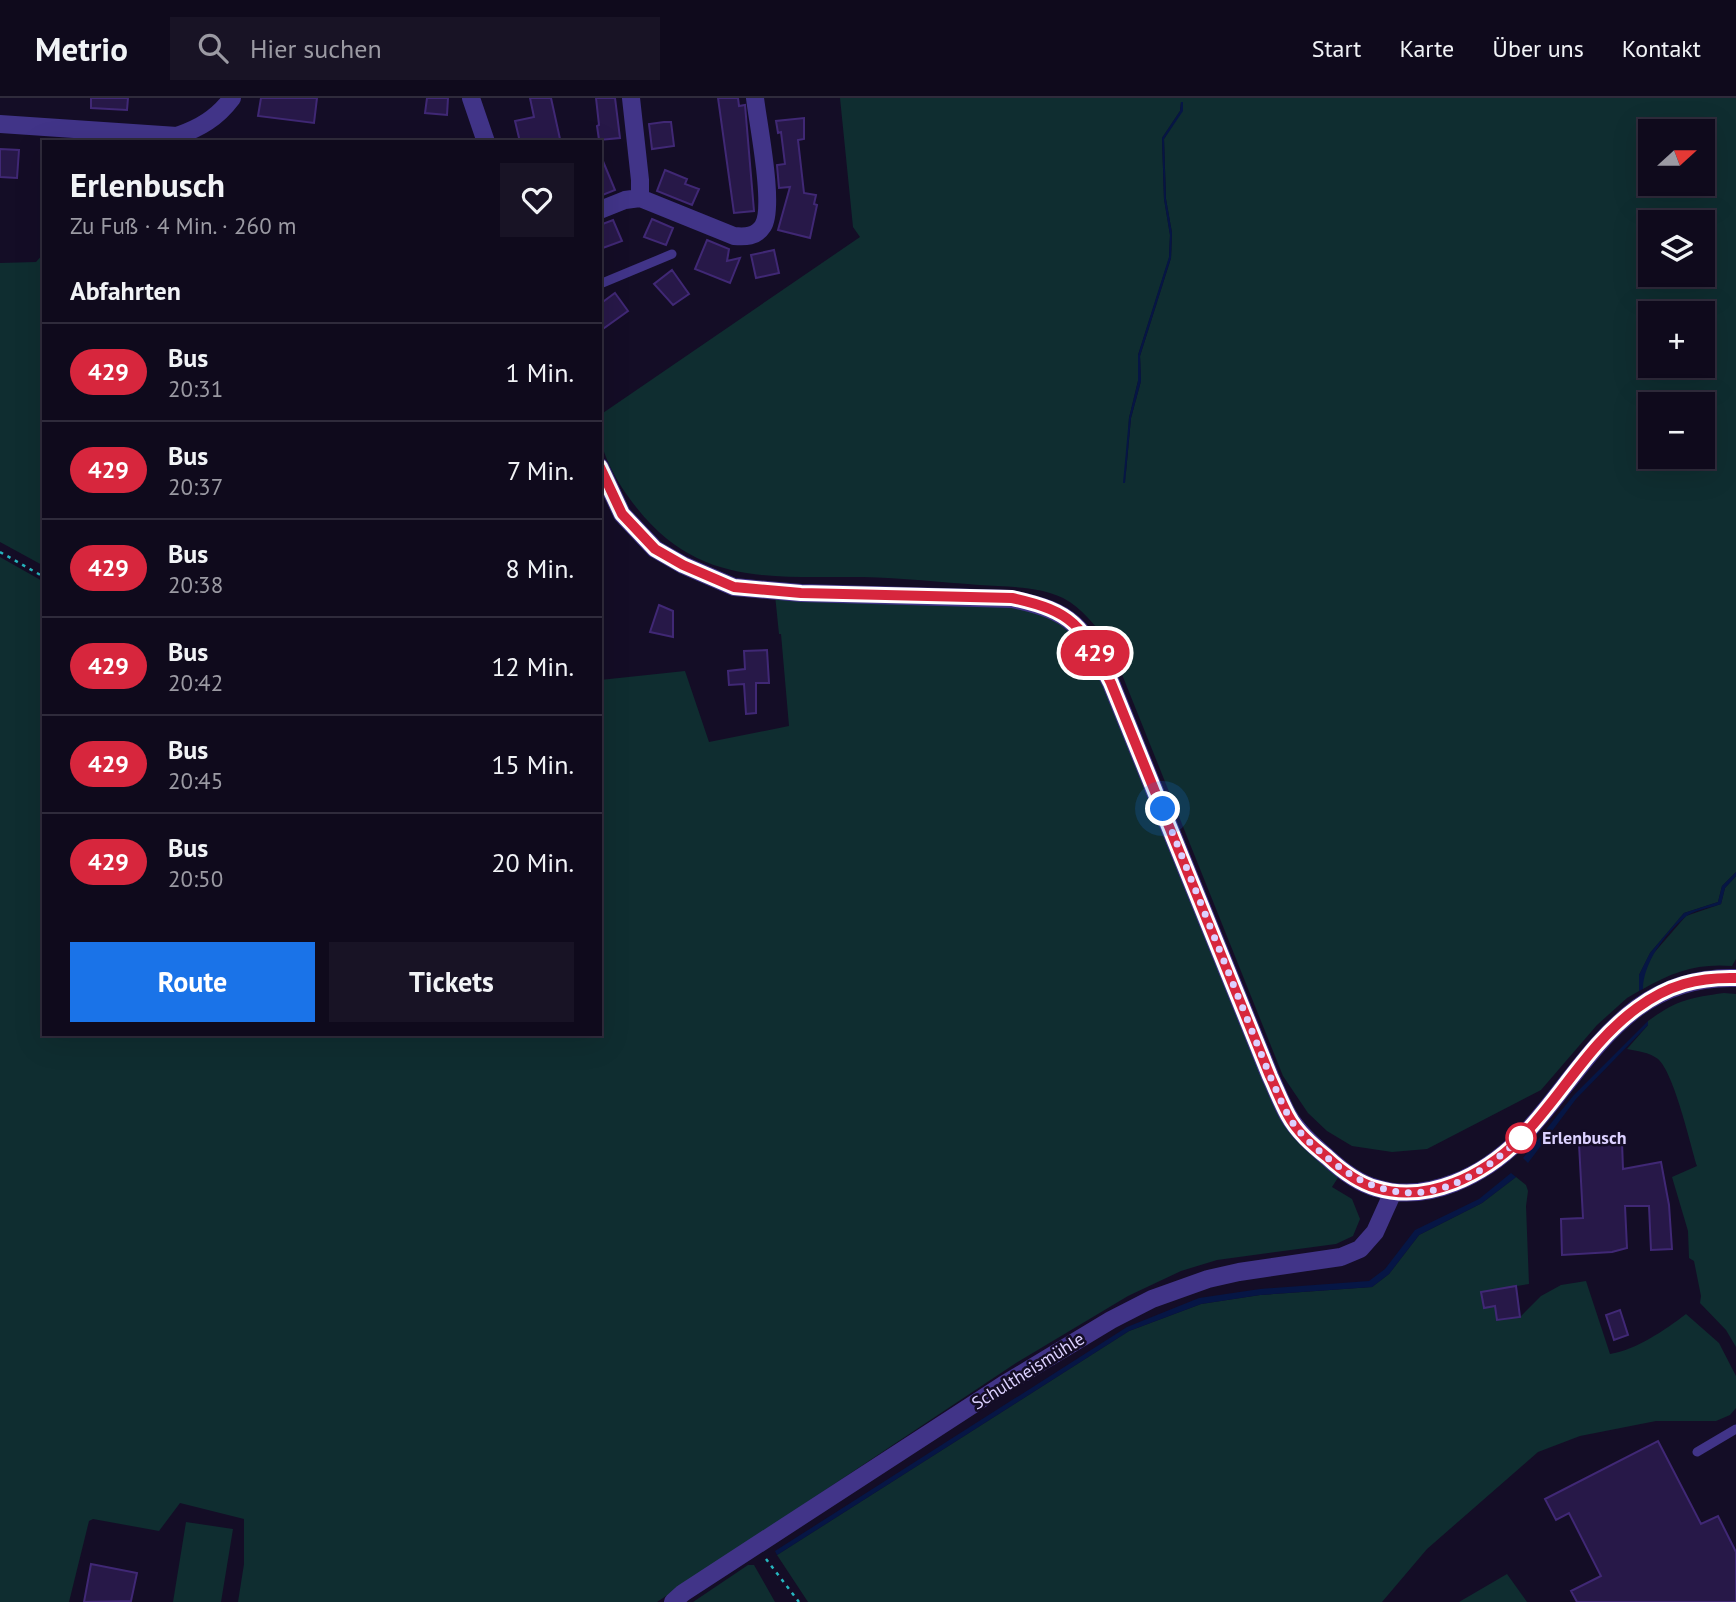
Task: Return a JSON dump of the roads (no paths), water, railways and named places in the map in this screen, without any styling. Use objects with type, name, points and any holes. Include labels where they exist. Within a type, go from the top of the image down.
[{"type":"street","points":[[0,124],[177,139],[215,118],[232,98]]},
{"type":"street","points":[[471,98],[485,140]]},
{"type":"street","points":[[631,98],[640,180],[639,198]]},
{"type":"street","points":[[602,209],[625,200],[639,198],[734,236],[750,237],[762,227],[769,208],[754,98]]},
{"type":"street","points":[[602,471],[622,514],[655,549],[683,565],[734,587],[801,593],[1012,598],[1043,605],[1068,618],[1088,639],[1111,683],[1288,1116],[1308,1141],[1342,1171],[1374,1188],[1393,1192],[1441,1188],[1478,1172],[1521,1138],[1608,1032],[1638,1007],[1669,988],[1707,977],[1736,978]]},
{"type":"street","name":"Schultheismühle","points":[[673,1602],[1003,1385],[1111,1320],[1152,1299],[1208,1279],[1342,1257],[1360,1249],[1375,1231],[1393,1192]]},
{"type":"lane","points":[[602,283],[672,254]]},
{"type":"lane","points":[[1697,1452],[1736,1429]]},
{"type":"water","points":[[1181,102],[1183,111],[1164,139],[1166,199],[1172,233],[1171,258],[1140,356],[1141,381],[1131,418],[1123,483],[1129,418],[1138,381],[1138,355],[1169,257],[1170,235],[1164,199],[1162,138],[1180,111]]},
{"type":"water","points":[[1736,872],[1736,876],[1725,888],[1721,904],[1688,915],[1663,941],[1651,959],[1643,989],[1639,991],[1639,975],[1650,953],[1684,913],[1718,902],[1722,886]]},
{"type":"water","points":[[1648,1021],[1648,1025],[1576,1099],[1528,1163],[1523,1158],[1573,1096]]},
{"type":"water","points":[[1511,1173],[1516,1177],[1482,1203],[1419,1235],[1389,1274],[1372,1287],[1260,1295],[1201,1304],[1129,1331],[777,1555],[775,1551],[1127,1327],[1199,1298],[1260,1289],[1369,1281],[1385,1269],[1415,1230],[1479,1199]]},
{"type":"place","name":"Erlenbusch","points":[[1521,1138]]}]
